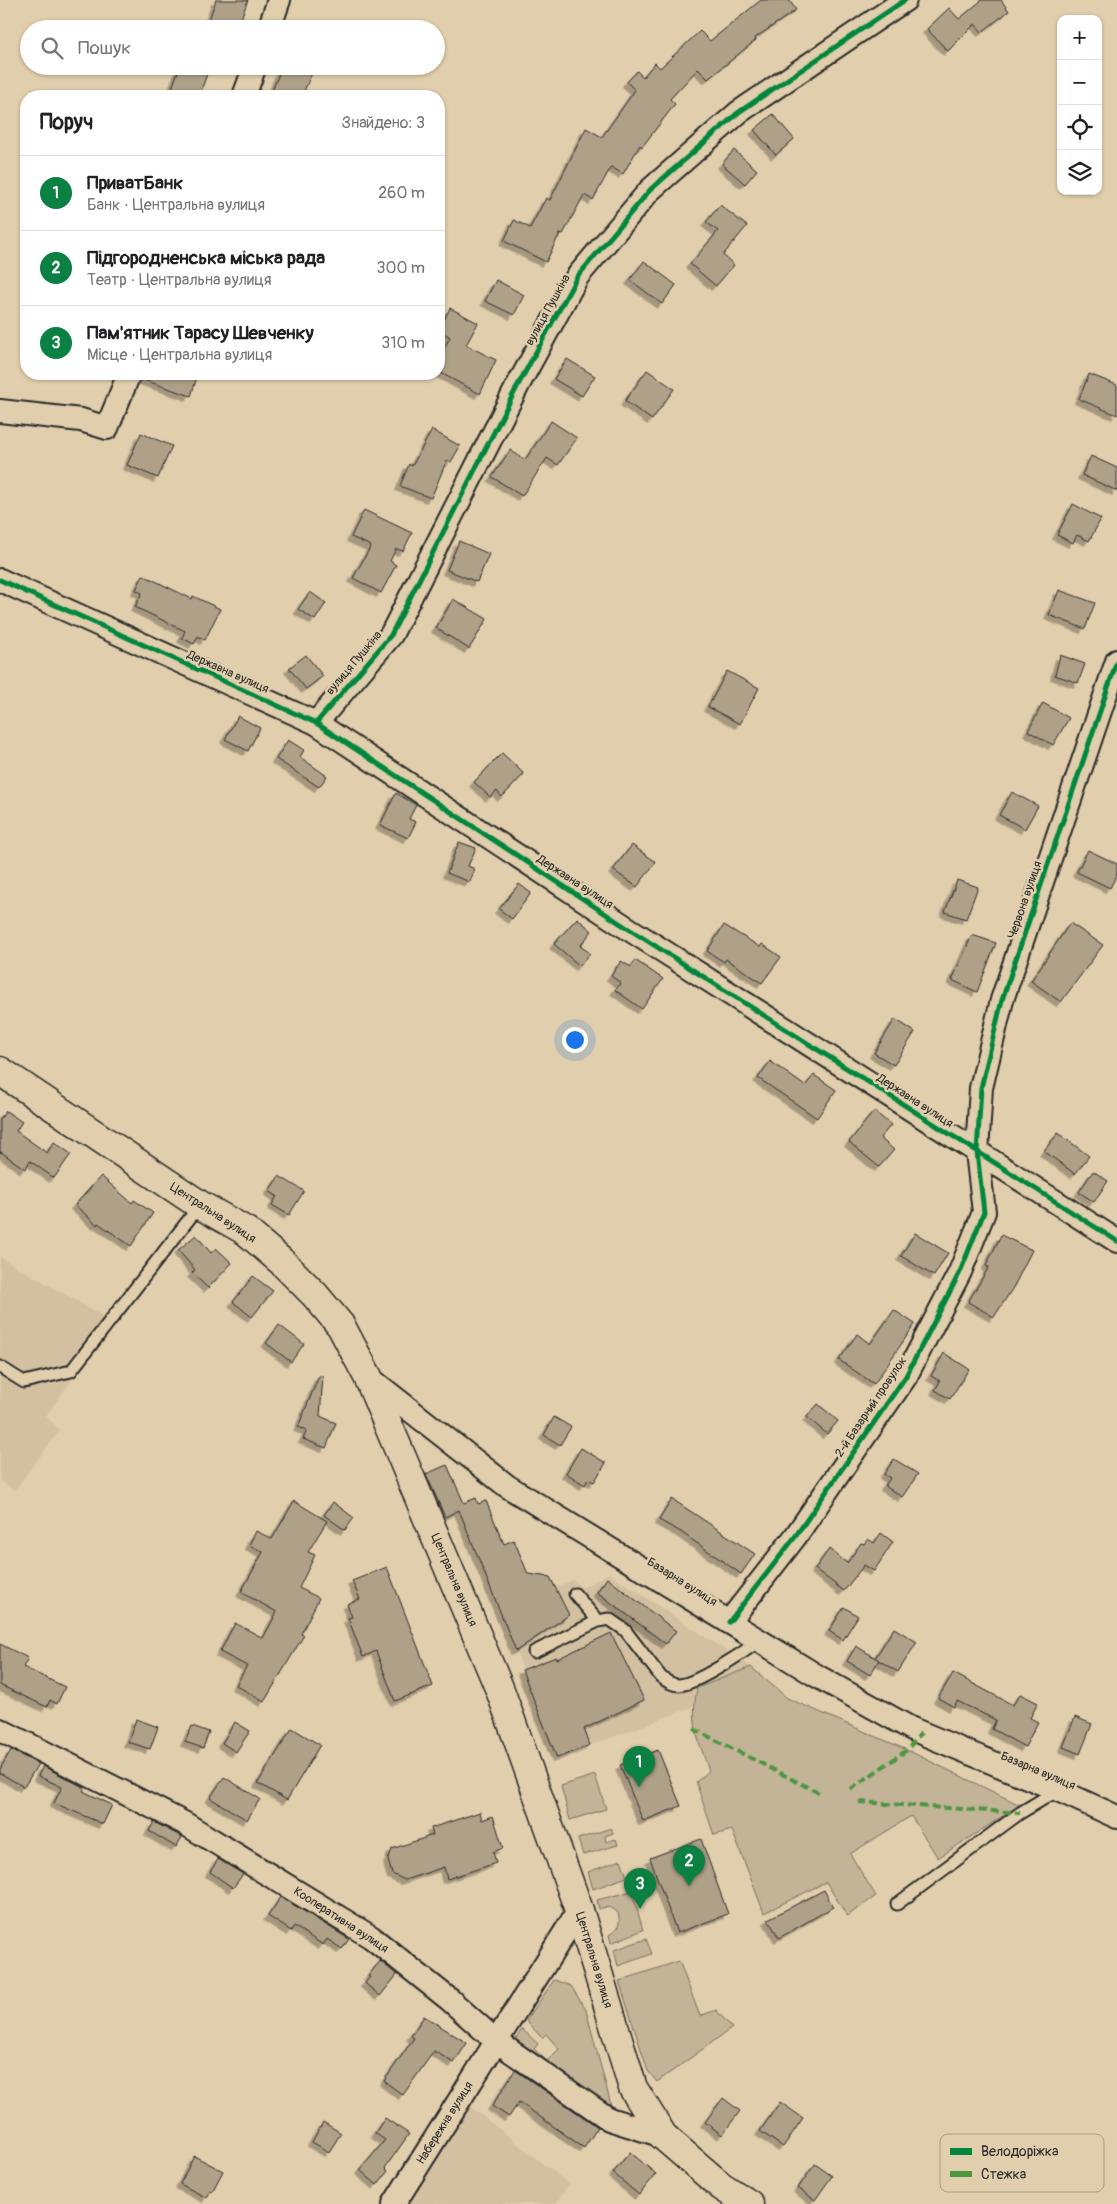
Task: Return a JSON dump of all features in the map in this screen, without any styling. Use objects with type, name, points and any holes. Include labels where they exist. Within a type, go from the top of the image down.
[{"type":"main road","name":"Центральна вулиця","points":[[0,1072],[200,1205],[246,1231],[282,1262],[315,1295],[341,1326],[368,1378],[500,1690],[579,1910],[633,2088],[663,2136],[721,2186],[749,2204]]},
{"type":"street","points":[[272,20],[279,0]]},
{"type":"street","name":"вулиця Пушкіна","points":[[316,723],[391,635],[518,385],[577,277],[650,190],[739,112],[905,0]]},
{"type":"street","points":[[246,90],[252,75]]},
{"type":"street","points":[[0,410],[80,420],[107,428],[127,380]]},
{"type":"street","name":"Державна вулиця","points":[[0,580],[316,723],[621,924],[1117,1241]]},
{"type":"street","name":"Червона вулиця","points":[[976,1152],[981,1088],[1002,1000],[1117,661]]},
{"type":"street","name":"2-й Базарний провулок","points":[[729,1622],[795,1537],[906,1376],[960,1272],[984,1212],[976,1152]]},
{"type":"street","name":"Базарна вулиця","points":[[368,1378],[507,1486],[817,1676],[912,1729],[1058,1790],[1117,1817]]},
{"type":"street","name":"Кооперативна вулиця","points":[[0,1730],[184,1822],[371,1937],[450,2000],[496,2041],[609,2119],[663,2136]]},
{"type":"street","name":"Набережна вулиця","points":[[394,2204],[579,1910]]},
{"type":"lane","points":[[0,1367],[24,1382],[71,1371],[200,1205]]},
{"type":"lane","points":[[575,1594],[598,1621]]},
{"type":"lane","points":[[534,1652],[598,1621],[609,1619],[618,1624],[661,1677],[668,1682],[680,1685],[730,1662],[759,1641]]},
{"type":"lane","points":[[897,1904],[1020,1813],[1058,1790]]},
{"type":"shaded area","points":[[0,1257],[113,1322],[46,1416],[60,1430],[14,1491],[0,1480]]},
{"type":"shaded area","points":[[609,1573],[751,1667],[697,1688],[693,1707],[557,1758],[516,1651],[569,1615],[555,1588],[573,1580],[582,1588]]},
{"type":"shaded area","points":[[751,1667],[787,1698],[907,1750],[1020,1805],[938,1858],[911,1816],[850,1854],[876,1896],[847,1916],[826,1882],[764,1913],[732,1830],[714,1835],[696,1782],[709,1771],[696,1731],[694,1712],[697,1688]]},
{"type":"shaded area","points":[[595,1775],[606,1809],[570,1820],[561,1786]]},
{"type":"shaded area","points":[[611,1828],[613,1833],[605,1836],[606,1842],[616,1839],[618,1845],[583,1855],[578,1839]]},
{"type":"shaded area","points":[[621,1860],[627,1877],[593,1889],[588,1872]]},
{"type":"shaded area","points":[[632,1891],[643,1930],[611,1943],[609,1935],[618,1926],[618,1913],[614,1909],[599,1909],[597,1900]]},
{"type":"shaded area","points":[[646,1939],[652,1954],[618,1966],[614,1950]]},
{"type":"shaded area","points":[[679,1961],[700,2016],[716,2010],[732,2028],[657,2082],[648,2071],[619,1981]]},
{"type":"shaded area","points":[[554,1980],[571,1986],[586,2010],[611,2105],[608,2115],[512,2046],[522,2029],[538,2044],[534,2049],[547,2061],[559,2049],[546,2034],[542,2038],[526,2021]]},
{"type":"shaded area","points":[[467,2104],[569,2184],[556,2204],[410,2204]]},
{"type":"building","points":[[216,0],[248,0],[240,20],[209,20]]},
{"type":"building","points":[[761,0],[789,0],[796,10],[755,38],[756,40],[708,79],[698,69],[670,99],[675,104],[642,147],[640,145],[623,174],[611,167],[593,200],[584,195],[563,234],[560,233],[546,262],[504,241],[514,220],[530,228],[546,198],[550,200],[586,128],[602,137],[635,90],[627,82],[637,71],[643,77],[655,63],[660,68],[700,31],[710,41]]},
{"type":"building","points":[[982,0],[1001,0],[1009,11],[982,32],[975,24],[948,51],[927,29],[949,8],[959,19]]},
{"type":"building","points":[[177,75],[207,75],[201,90],[171,90]]},
{"type":"building","points":[[278,75],[311,75],[305,90],[272,90]]},
{"type":"building","points":[[773,114],[794,139],[776,155],[754,130]]},
{"type":"building","points":[[734,150],[757,170],[745,184],[722,164]]},
{"type":"building","points":[[720,205],[747,226],[723,255],[734,265],[716,286],[690,264],[718,231],[706,222]]},
{"type":"building","points":[[644,261],[676,285],[662,304],[630,280]]},
{"type":"building","points":[[496,280],[524,295],[514,315],[485,301]]},
{"type":"building","points":[[450,308],[478,323],[466,345],[496,360],[480,394],[445,375],[445,347],[450,337],[445,334],[445,318]]},
{"type":"building","points":[[567,359],[595,376],[582,396],[554,379]]},
{"type":"building","points":[[647,370],[674,389],[652,420],[625,401]]},
{"type":"building","points":[[1089,374],[1117,385],[1117,415],[1079,399]]},
{"type":"building","points":[[144,380],[196,380],[191,396]]},
{"type":"building","points":[[551,421],[577,438],[558,465],[547,458],[522,496],[492,477],[510,450],[525,460]]},
{"type":"building","points":[[432,430],[460,446],[451,462],[447,460],[431,498],[400,486],[409,464],[412,466]]},
{"type":"building","points":[[141,433],[172,446],[158,478],[127,465]]},
{"type":"building","points":[[1091,456],[1117,468],[1117,491],[1082,475]]},
{"type":"building","points":[[1073,504],[1101,519],[1089,541],[1077,535],[1073,543],[1057,535]]},
{"type":"building","points":[[364,510],[412,533],[403,551],[396,549],[390,561],[396,565],[381,593],[353,578],[371,546],[351,537]]},
{"type":"building","points":[[459,541],[489,554],[477,582],[447,570]]},
{"type":"building","points":[[143,575],[192,599],[193,596],[220,609],[205,640],[198,636],[194,644],[182,638],[185,631],[135,607],[142,593],[136,590]]},
{"type":"building","points":[[1059,590],[1095,603],[1085,629],[1049,615]]},
{"type":"building","points":[[310,592],[326,603],[315,620],[298,609]]},
{"type":"building","points":[[453,599],[487,619],[469,649],[436,628]]},
{"type":"building","points":[[306,655],[323,676],[306,689],[289,668]]},
{"type":"building","points":[[1060,655],[1085,664],[1078,683],[1055,675]]},
{"type":"building","points":[[727,671],[759,688],[740,724],[708,707]]},
{"type":"building","points":[[1043,703],[1069,718],[1053,745],[1028,731]]},
{"type":"building","points":[[238,716],[260,728],[248,751],[225,739]]},
{"type":"building","points":[[288,740],[304,750],[300,757],[327,776],[319,787],[276,759]]},
{"type":"building","points":[[502,753],[524,774],[502,797],[497,791],[490,797],[474,782]]},
{"type":"building","points":[[1012,792],[1038,806],[1025,829],[999,815]]},
{"type":"building","points":[[396,793],[416,805],[409,819],[416,822],[408,838],[380,825]]},
{"type":"building","points":[[459,842],[476,848],[468,866],[475,869],[470,882],[447,873]]},
{"type":"building","points":[[632,845],[656,862],[637,887],[613,870]]},
{"type":"building","points":[[1088,850],[1117,864],[1117,874],[1110,888],[1077,872]]},
{"type":"building","points":[[957,880],[978,887],[966,919],[945,912]]},
{"type":"building","points":[[519,884],[531,893],[512,919],[499,909]]},
{"type":"building","points":[[577,918],[592,931],[580,946],[590,953],[580,966],[554,944]]},
{"type":"building","points":[[1070,923],[1103,945],[1061,1002],[1031,981]]},
{"type":"building","points":[[724,925],[760,947],[762,944],[781,957],[762,983],[726,959],[724,962],[707,951]]},
{"type":"building","points":[[972,935],[996,943],[977,992],[952,980]]},
{"type":"building","points":[[635,960],[663,979],[642,1009],[615,990],[621,983],[611,976],[621,961],[631,967]]},
{"type":"building","points":[[895,1019],[915,1032],[894,1065],[874,1053]]},
{"type":"building","points":[[770,1061],[805,1086],[814,1075],[836,1090],[817,1118],[758,1078]]},
{"type":"building","points":[[6,1111],[22,1122],[16,1131],[47,1153],[54,1142],[71,1154],[54,1178],[30,1161],[25,1169],[0,1153],[0,1119]]},
{"type":"building","points":[[874,1111],[891,1125],[880,1138],[894,1150],[879,1167],[849,1142]]},
{"type":"building","points":[[1058,1133],[1089,1156],[1075,1174],[1044,1151]]},
{"type":"building","points":[[1093,1171],[1108,1181],[1094,1202],[1079,1192]]},
{"type":"building","points":[[101,1176],[132,1203],[134,1200],[153,1213],[131,1246],[98,1223],[97,1225],[75,1205]]},
{"type":"building","points":[[279,1176],[304,1191],[289,1215],[272,1205],[277,1196],[269,1191]]},
{"type":"building","points":[[915,1233],[948,1253],[934,1276],[901,1256]]},
{"type":"building","points":[[196,1235],[211,1253],[216,1248],[232,1263],[208,1288],[192,1273],[195,1270],[178,1250]]},
{"type":"building","points":[[1001,1235],[1032,1250],[1014,1286],[994,1317],[968,1302],[989,1267],[986,1266]]},
{"type":"building","points":[[253,1276],[273,1291],[252,1317],[233,1302]]},
{"type":"building","points":[[894,1310],[915,1324],[874,1384],[839,1360],[857,1334],[870,1344]]},
{"type":"building","points":[[279,1325],[304,1344],[291,1362],[266,1343]]},
{"type":"building","points":[[944,1353],[969,1369],[950,1399],[935,1390],[940,1381],[931,1376]]},
{"type":"building","points":[[319,1376],[323,1376],[320,1416],[336,1423],[326,1448],[303,1439],[307,1430],[298,1427]]},
{"type":"building","points":[[818,1404],[838,1421],[827,1434],[807,1417]]},
{"type":"building","points":[[554,1417],[571,1427],[560,1445],[544,1435]]},
{"type":"building","points":[[581,1448],[606,1463],[594,1482],[588,1479],[585,1485],[566,1473]]},
{"type":"building","points":[[894,1459],[918,1474],[902,1497],[885,1486],[890,1478],[884,1474]]},
{"type":"building","points":[[447,1465],[464,1503],[476,1498],[478,1504],[486,1501],[504,1544],[514,1540],[528,1574],[550,1577],[569,1615],[516,1651],[459,1510],[445,1517],[426,1474]]},
{"type":"building","points":[[672,1499],[755,1554],[741,1574],[681,1532],[659,1520]]},
{"type":"building","points":[[294,1501],[327,1521],[308,1552],[315,1555],[299,1588],[319,1598],[301,1634],[304,1635],[264,1702],[236,1685],[247,1666],[220,1652],[235,1623],[263,1638],[277,1612],[241,1592],[263,1552],[249,1545],[256,1531],[272,1539]]},
{"type":"building","points":[[333,1502],[354,1518],[345,1530],[324,1515]]},
{"type":"building","points":[[881,1533],[893,1542],[874,1571],[864,1565],[844,1591],[815,1569],[829,1549],[847,1563],[861,1543],[864,1544],[868,1539],[874,1543]]},
{"type":"building","points":[[387,1567],[433,1686],[395,1701],[376,1651],[363,1657],[348,1618],[352,1617],[347,1604],[360,1599],[352,1581]]},
{"type":"building","points":[[607,1578],[676,1631],[666,1644],[597,1592]]},
{"type":"building","points":[[844,1607],[858,1616],[843,1640],[829,1631]]},
{"type":"building","points":[[894,1628],[917,1642],[898,1672],[875,1658]]},
{"type":"building","points":[[611,1633],[644,1700],[584,1729],[590,1745],[557,1758],[522,1670],[556,1657],[557,1659]]},
{"type":"building","points":[[0,1644],[28,1658],[23,1667],[65,1687],[57,1704],[50,1700],[47,1707],[0,1685]]},
{"type":"building","points":[[856,1646],[879,1660],[870,1675],[847,1661]]},
{"type":"building","points":[[953,1673],[1013,1705],[1020,1694],[1038,1703],[1030,1718],[1038,1722],[1025,1747],[992,1729],[996,1720],[957,1701],[954,1707],[938,1698]]},
{"type":"building","points":[[1075,1717],[1092,1724],[1080,1754],[1063,1747]]},
{"type":"building","points":[[136,1719],[158,1727],[150,1749],[128,1742]]},
{"type":"building","points":[[235,1722],[250,1731],[236,1752],[222,1743]]},
{"type":"building","points":[[192,1726],[209,1732],[203,1748],[185,1742]]},
{"type":"building","points":[[292,1728],[320,1745],[287,1800],[258,1783]]},
{"type":"building","points":[[11,1750],[38,1764],[24,1787],[0,1773],[0,1769]]},
{"type":"building","points":[[658,1750],[681,1806],[643,1821],[620,1765]]},
{"type":"building","points":[[43,1766],[85,1788],[83,1791],[112,1805],[103,1824],[54,1803],[62,1787],[38,1776]]},
{"type":"building","points":[[224,1777],[260,1799],[247,1820],[210,1798]]},
{"type":"building","points":[[480,1812],[482,1820],[493,1816],[503,1848],[493,1852],[496,1863],[447,1879],[444,1867],[405,1880],[392,1874],[388,1860],[392,1849],[433,1835],[431,1828]]},
{"type":"building","points":[[154,1822],[182,1837],[176,1847],[149,1831]]},
{"type":"building","points":[[701,1839],[728,1914],[677,1933],[650,1858]]},
{"type":"building","points":[[218,1859],[243,1874],[233,1888],[210,1872]]},
{"type":"building","points":[[824,1890],[833,1907],[779,1938],[768,1919]]},
{"type":"building","points":[[281,1897],[349,1939],[342,1949],[327,1939],[323,1945],[294,1926],[291,1931],[268,1916]]},
{"type":"building","points":[[380,1961],[397,1975],[380,1996],[365,1983]]},
{"type":"building","points":[[424,2016],[467,2043],[454,2063],[434,2051],[403,2095],[384,2081],[414,2038],[411,2036]]},
{"type":"building","points":[[515,2070],[598,2127],[584,2148],[519,2102],[509,2117],[492,2106]]},
{"type":"building","points":[[723,2098],[740,2111],[722,2135],[705,2122]]},
{"type":"building","points":[[780,2102],[803,2118],[783,2147],[760,2131]]},
{"type":"building","points":[[385,2118],[409,2134],[385,2168],[388,2171],[377,2185],[360,2170],[385,2140],[375,2133]]},
{"type":"building","points":[[323,2122],[341,2133],[329,2152],[312,2142]]},
{"type":"building","points":[[630,2152],[656,2174],[639,2195],[613,2173]]},
{"type":"building","points":[[194,2156],[223,2171],[207,2198],[180,2184]]},
{"type":"building","points":[[815,2164],[832,2176],[815,2200],[798,2188]]},
{"type":"marked path","points":[[694,1729],[821,1794]]},
{"type":"marked path","points":[[851,1789],[907,1750],[921,1733]]},
{"type":"marked path","points":[[859,1802],[1020,1813]]},
{"type":"cycle path","points":[[316,723],[391,635],[518,385],[577,277],[650,190],[739,112],[905,0]]},
{"type":"cycle path","points":[[0,580],[316,723],[621,924],[1117,1241]]},
{"type":"cycle path","points":[[729,1622],[795,1537],[906,1376],[960,1272],[984,1212],[977,1152],[981,1088],[1002,1000],[1117,661]]},
{"type":"place","name":"ПриватБанк","points":[[639,1787]]},
{"type":"place","name":"Підгородненська міська рада","points":[[689,1886]]},
{"type":"place","name":"Пам'ятник Тарасу Шевченку","points":[[640,1909]]}]
